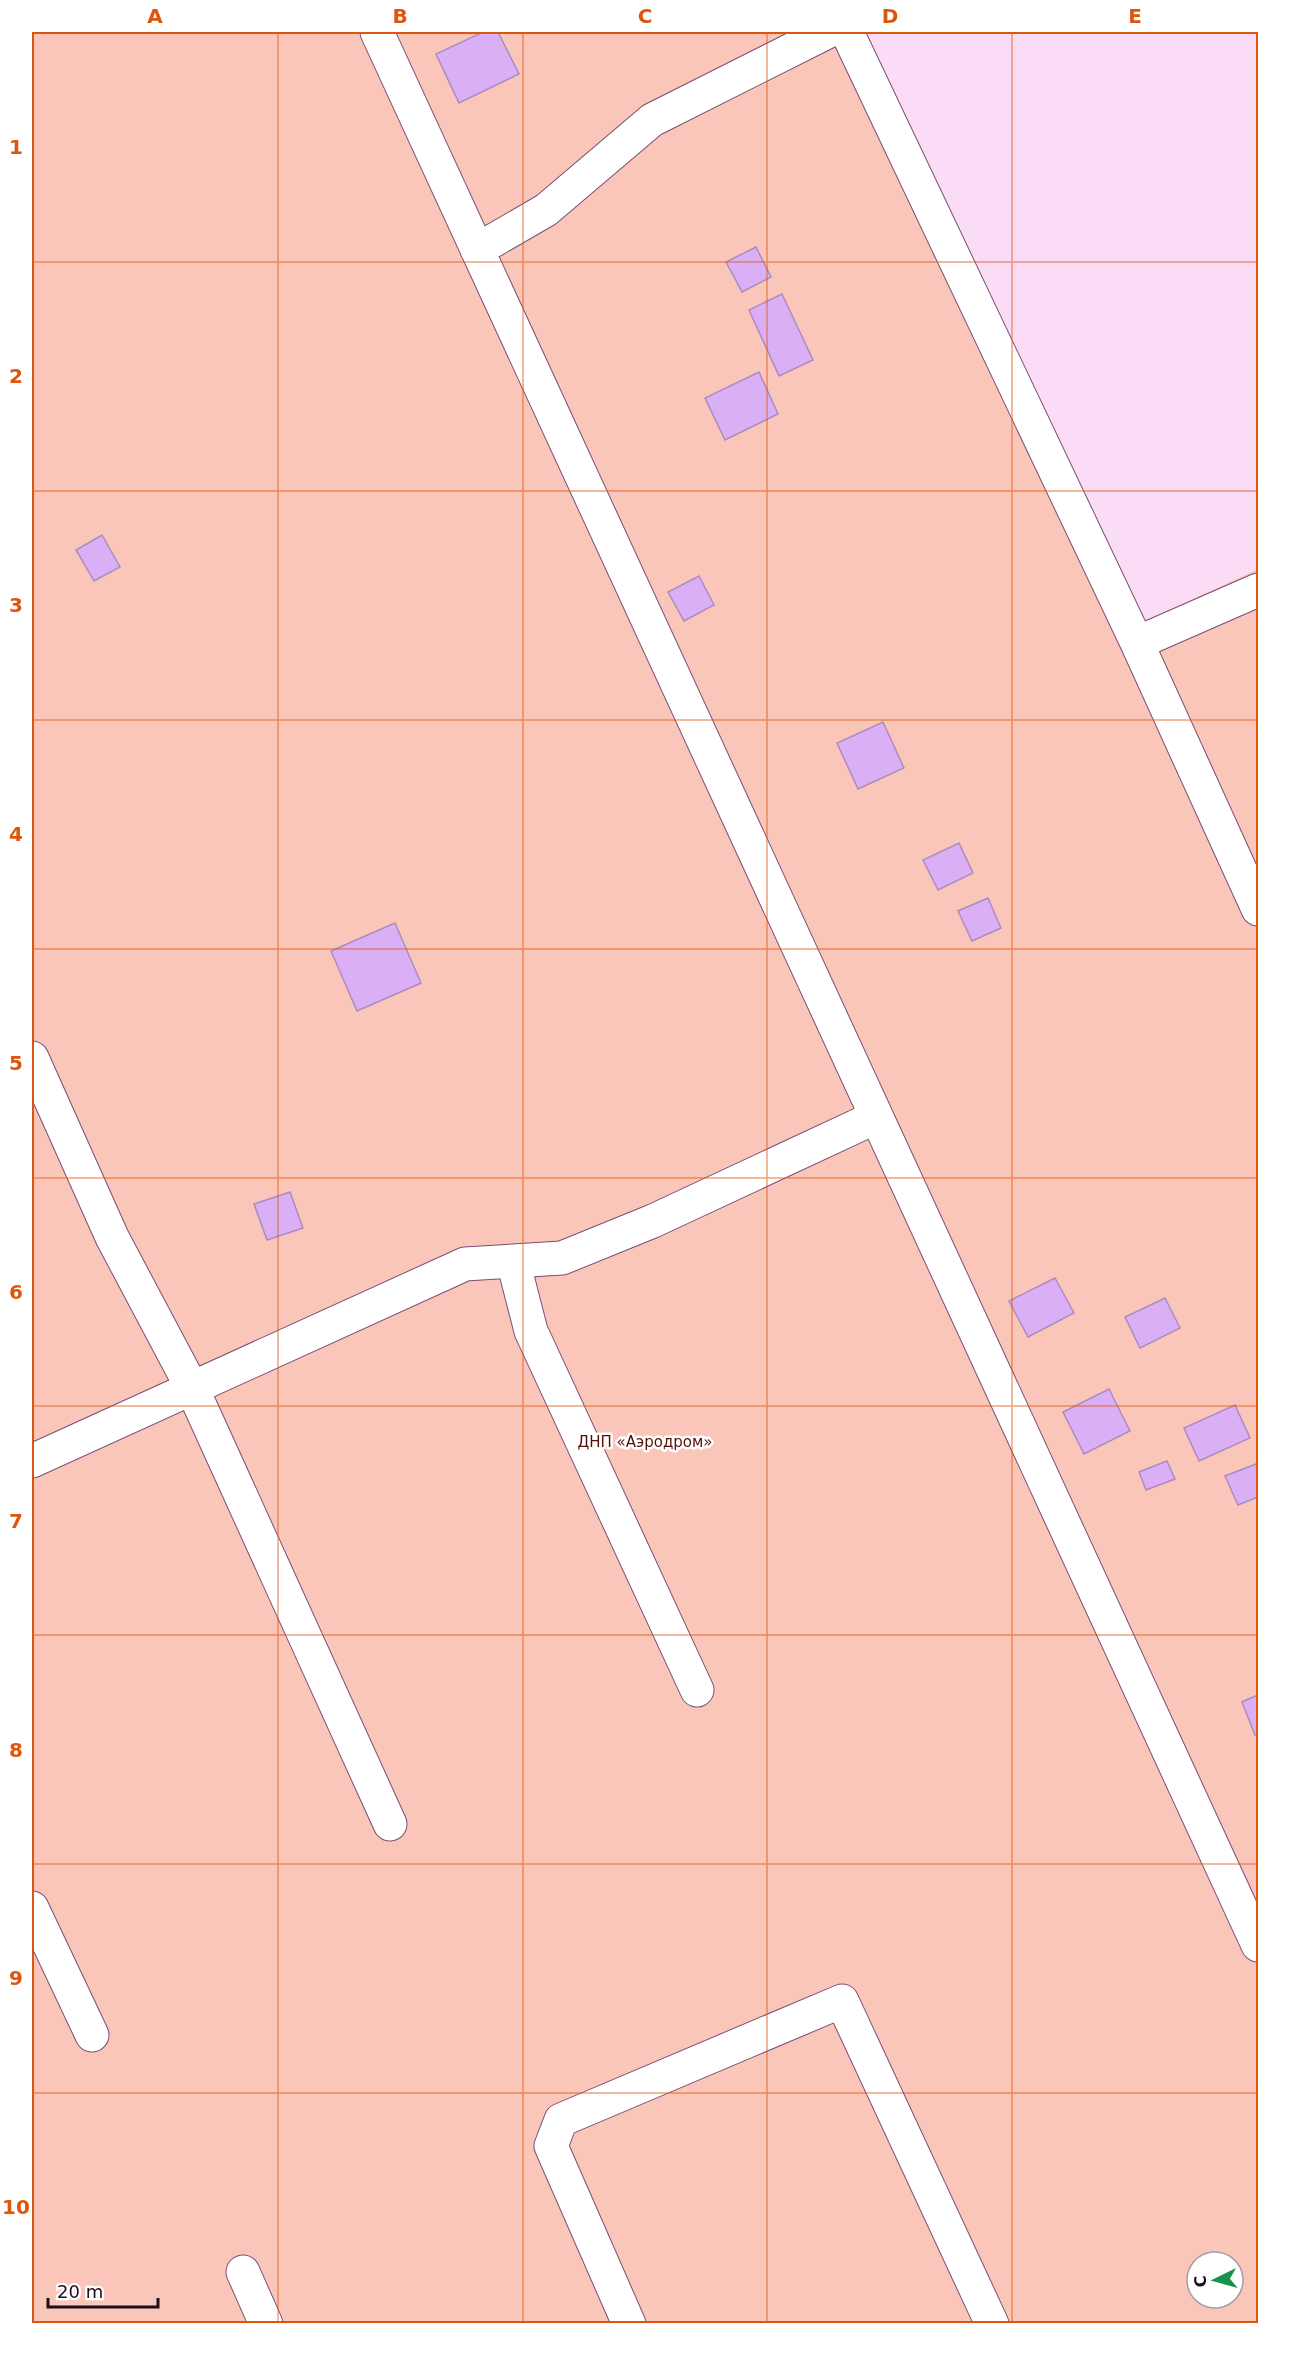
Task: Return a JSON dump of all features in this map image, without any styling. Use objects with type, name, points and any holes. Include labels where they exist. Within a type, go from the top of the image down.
[{"type":"street","points":[[377,32],[1258,1945]]},
{"type":"street","points":[[477,250],[546,210],[652,120],[827,32]]},
{"type":"street","points":[[847,32],[1137,643],[1258,909]]},
{"type":"street","points":[[1137,643],[1258,590]]},
{"type":"street","points":[[32,1058],[112,1237],[192,1388],[390,1824]]},
{"type":"street","points":[[32,1461],[465,1264],[562,1258],[653,1221],[876,1117]]},
{"type":"street","points":[[513,1261],[531,1331],[698,1690]]},
{"type":"street","points":[[32,1908],[92,2036]]},
{"type":"street","points":[[629,2324],[551,2146],[561,2120],[842,2001],[992,2324]]},
{"type":"street","points":[[243,2272],[266,2324]]},
{"type":"green space","name":"ДНП «Аэродром»","points":[[32,32],[863,32],[1143,622],[1258,569],[1258,2323],[32,2324]]},
{"type":"building","points":[[483,32],[498,32],[519,74],[459,103],[436,54]]},
{"type":"building","points":[[756,247],[771,277],[742,292],[726,262]]},
{"type":"building","points":[[782,294],[813,360],[779,376],[749,310]]},
{"type":"building","points":[[759,372],[778,414],[725,440],[705,398]]},
{"type":"building","points":[[102,535],[120,567],[94,581],[76,550]]},
{"type":"building","points":[[699,576],[714,605],[684,621],[668,592]]},
{"type":"building","points":[[883,722],[904,768],[858,789],[837,743]]},
{"type":"building","points":[[959,843],[973,873],[938,890],[923,860]]},
{"type":"building","points":[[988,898],[1001,928],[972,941],[958,911]]},
{"type":"building","points":[[395,923],[421,983],[357,1011],[331,951]]},
{"type":"building","points":[[290,1192],[303,1228],[267,1240],[254,1204]]},
{"type":"building","points":[[1055,1278],[1074,1313],[1028,1337],[1009,1301]]},
{"type":"building","points":[[1165,1298],[1180,1328],[1140,1348],[1125,1317]]},
{"type":"building","points":[[1109,1389],[1130,1431],[1084,1454],[1063,1412]]},
{"type":"building","points":[[1235,1405],[1250,1438],[1199,1461],[1184,1428]]},
{"type":"building","points":[[1167,1461],[1175,1479],[1146,1490],[1139,1472]]},
{"type":"building","points":[[1256,1464],[1258,1497],[1238,1505],[1225,1476]]},
{"type":"building","points":[[1258,1695],[1258,1733],[1255,1735],[1242,1702]]}]
